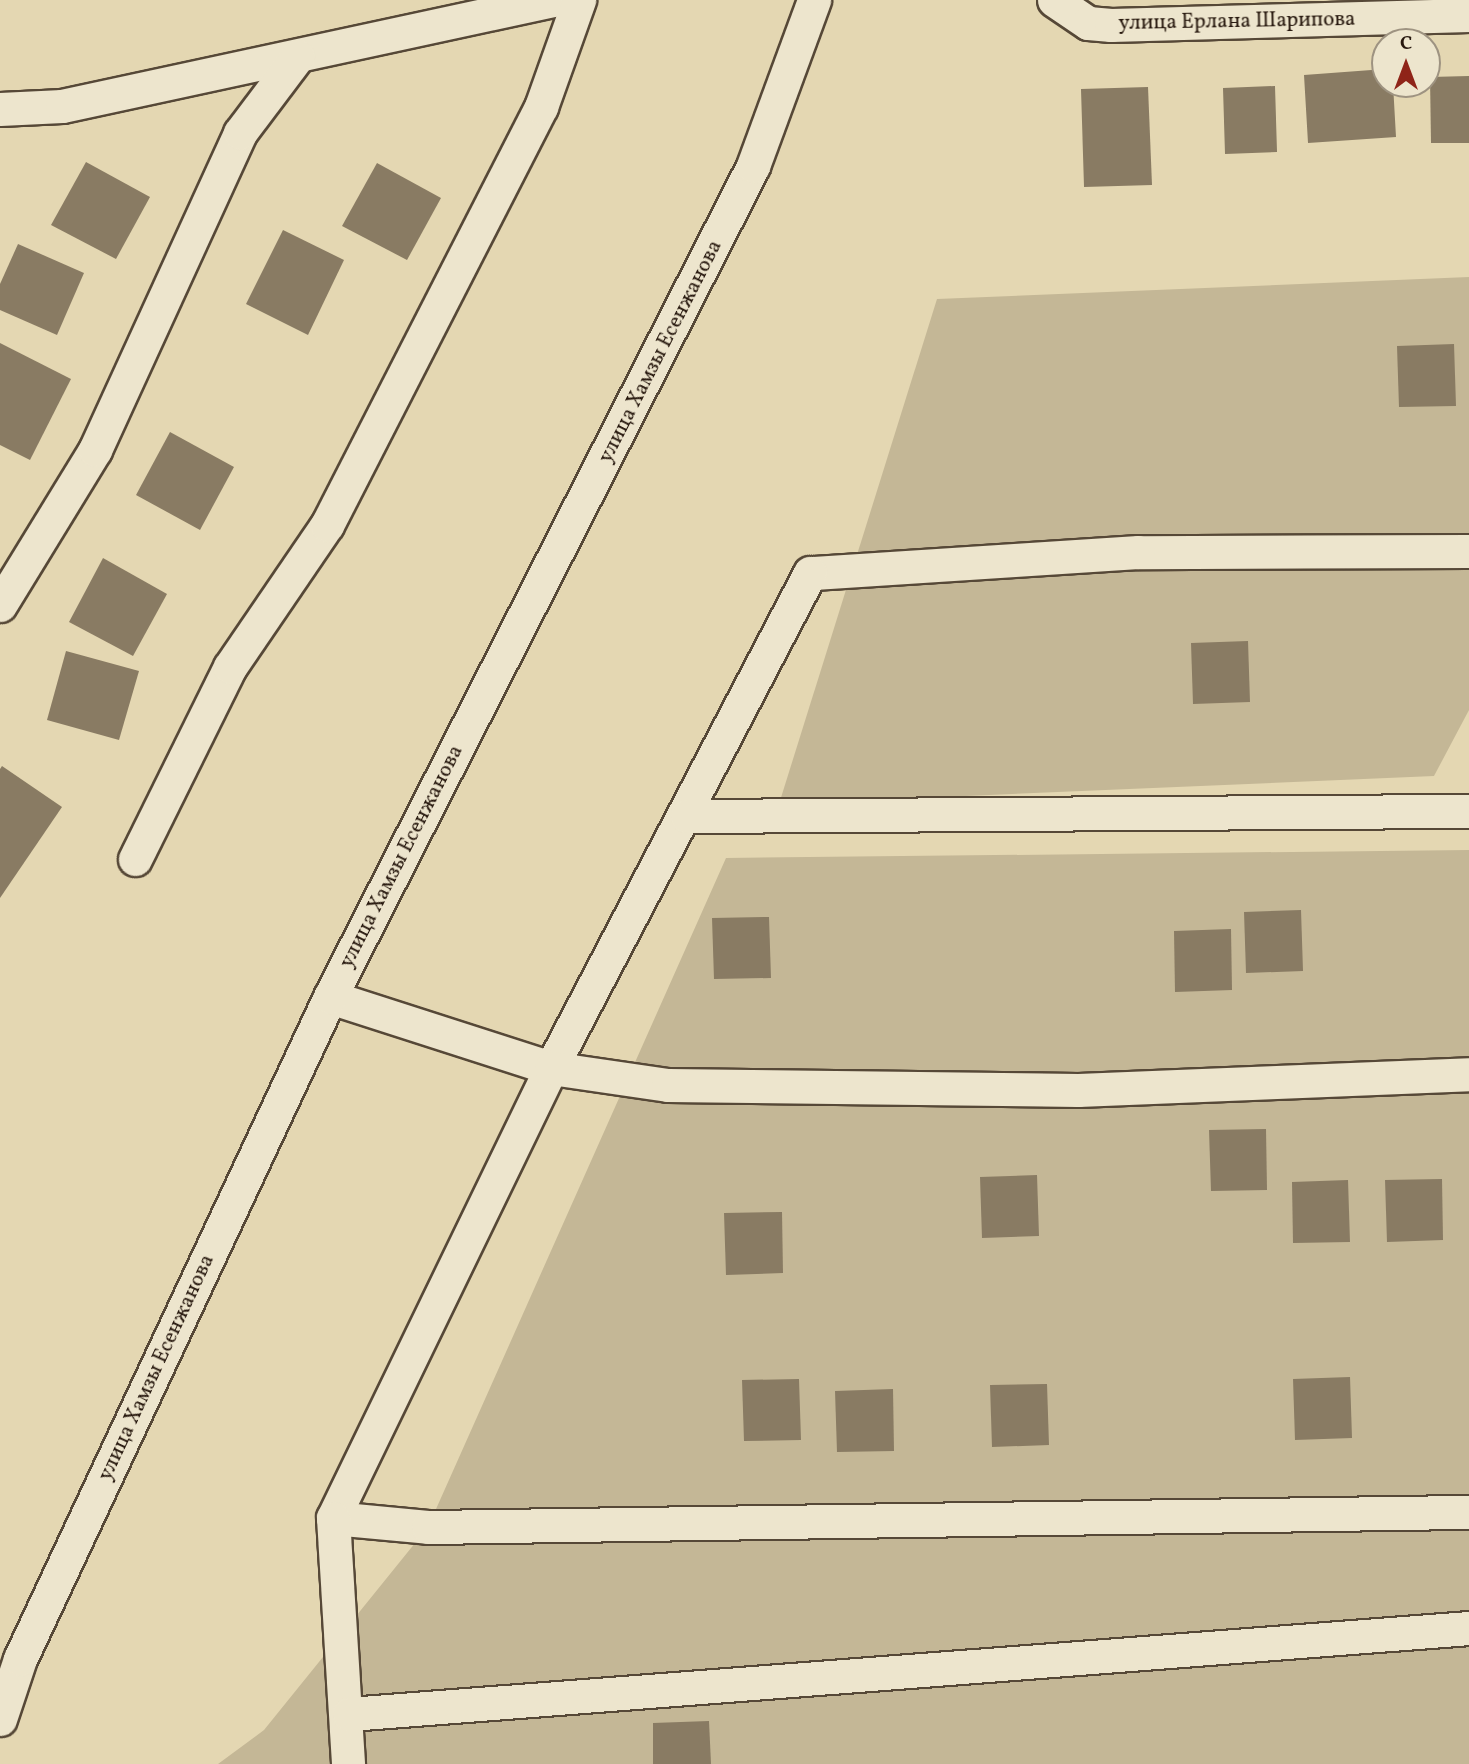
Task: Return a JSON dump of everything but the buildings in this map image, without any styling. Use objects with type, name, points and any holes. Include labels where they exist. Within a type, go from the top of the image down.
[{"type":"street","points":[[0,109],[62,106],[554,0]]},
{"type":"street","points":[[135,859],[230,667],[327,525],[541,107],[579,0]]},
{"type":"street","name":"улица Хамзы Есенжанова","points":[[0,1719],[20,1659],[330,997],[753,166],[814,0]]},
{"type":"street","name":"улица Ерлана Шарипова","points":[[1054,0],[1087,23],[1111,24],[1469,15]]},
{"type":"street","points":[[0,606],[95,450],[240,133],[298,56]]},
{"type":"street","points":[[348,1764],[349,1714],[332,1518],[551,1068],[687,816],[810,573],[1138,552],[1469,551]]},
{"type":"street","points":[[687,816],[1469,811]]},
{"type":"street","points":[[330,997],[551,1068],[668,1085],[1078,1090],[1469,1074]]},
{"type":"street","points":[[332,1518],[428,1527],[1469,1512]]},
{"type":"street","points":[[349,1714],[1469,1628]]},
{"type":"shaded area","points":[[1469,277],[1469,710],[1434,776],[779,804],[937,299]]},
{"type":"shaded area","points":[[1469,850],[1469,1764],[218,1764],[264,1730],[428,1527],[726,858]]}]
